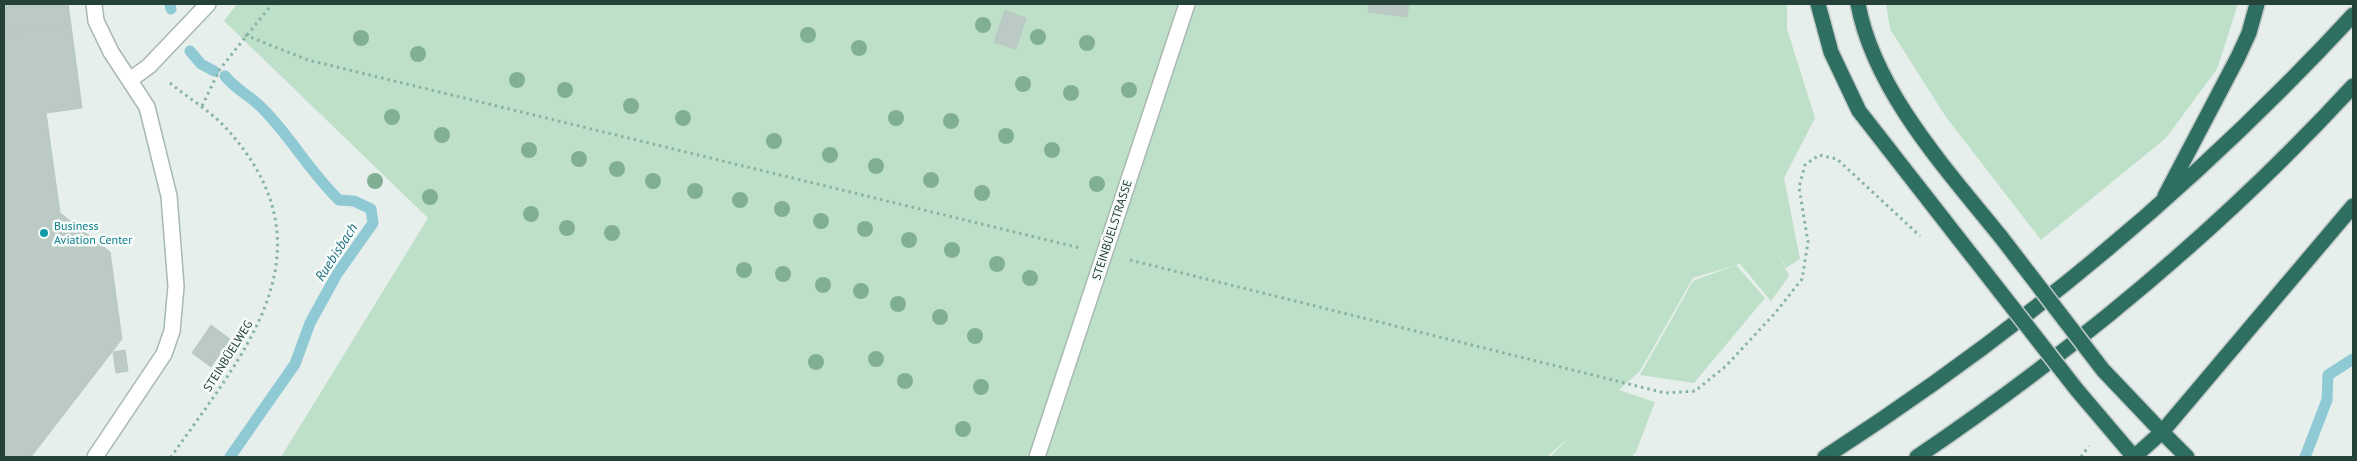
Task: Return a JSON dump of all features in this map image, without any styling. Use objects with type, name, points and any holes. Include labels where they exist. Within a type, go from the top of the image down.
[{"type":"highway","points":[[1818,4],[1831,52],[1860,111],[2078,390],[2134,457],[2162,432],[2353,206]]},
{"type":"highway","points":[[1858,4],[1871,47],[1897,100],[1948,171],[2104,370],[2187,457]]},
{"type":"highway","points":[[2159,206],[2238,57],[2257,4]]},
{"type":"highway","points":[[1825,457],[1987,346],[2089,266],[2159,206],[2243,129],[2353,15]]},
{"type":"highway","points":[[1917,457],[1981,414],[2065,350],[2128,297],[2268,173],[2353,86]]},
{"type":"street","points":[[94,4],[96,21],[111,52],[147,107],[169,196],[176,286],[172,331],[164,354],[95,457]]},
{"type":"street","points":[[130,80],[149,66],[208,4]]},
{"type":"street","name":"STEINBÜELSTRASSE","points":[[1037,457],[1187,4]]},
{"type":"path","points":[[202,106],[220,69],[245,35],[272,4]]},
{"type":"path","points":[[245,35],[308,60],[1666,393],[1695,391],[1726,366],[1776,312],[1802,280],[1808,242],[1799,186],[1805,165],[1819,156],[1837,159],[1926,241]]},
{"type":"path","name":"STEINBÜELWEG","points":[[149,66],[202,106],[225,128],[251,159],[264,185],[274,212],[278,242],[274,276],[266,306],[254,334],[171,457]]},
{"type":"green space","points":[[237,4],[1725,4],[1726,6],[1726,4],[1787,4],[1787,29],[1815,118],[1784,178],[1800,259],[1786,268],[1775,246],[1789,276],[1771,301],[1740,264],[1693,278],[1640,371],[1619,390],[1655,402],[1636,452],[1631,457],[1550,457],[1570,436],[1547,457],[281,457],[428,218],[224,21]]},
{"type":"green space","points":[[1886,4],[2238,4],[2217,69],[2166,138],[2041,240],[1946,117],[1890,29]]},
{"type":"green space","points":[[1736,265],[1765,298],[1694,383],[1640,375],[1693,281]]},
{"type":"building","points":[[4,4],[68,4],[71,25],[4,34]]},
{"type":"building","points":[[1369,4],[1409,4],[1407,17],[1368,12]]},
{"type":"building","points":[[1005,10],[1026,18],[1016,49],[994,42]]},
{"type":"building","name":"Business Aviation Center","points":[[71,25],[82,108],[46,113],[60,213],[110,252],[122,339],[31,457],[4,457],[4,34]]},
{"type":"building","points":[[211,325],[230,339],[211,367],[192,353]]},
{"type":"building","points":[[125,350],[128,371],[116,373],[113,352]]},
{"type":"waterway","name":"Ruebisbach","points":[[170,4],[171,9]]},
{"type":"waterway","name":"Ruebisbach","points":[[190,51],[201,64],[214,71]]},
{"type":"waterway","name":"Ruebisbach","points":[[225,76],[258,104],[273,120],[318,177],[339,200],[354,201],[371,209],[373,223],[337,274],[310,323],[295,364],[230,457]]},
{"type":"waterway","points":[[2305,457],[2327,400],[2328,375],[2353,359]]},
{"type":"place","name":"Business Aviation Center","points":[[44,233]]}]
